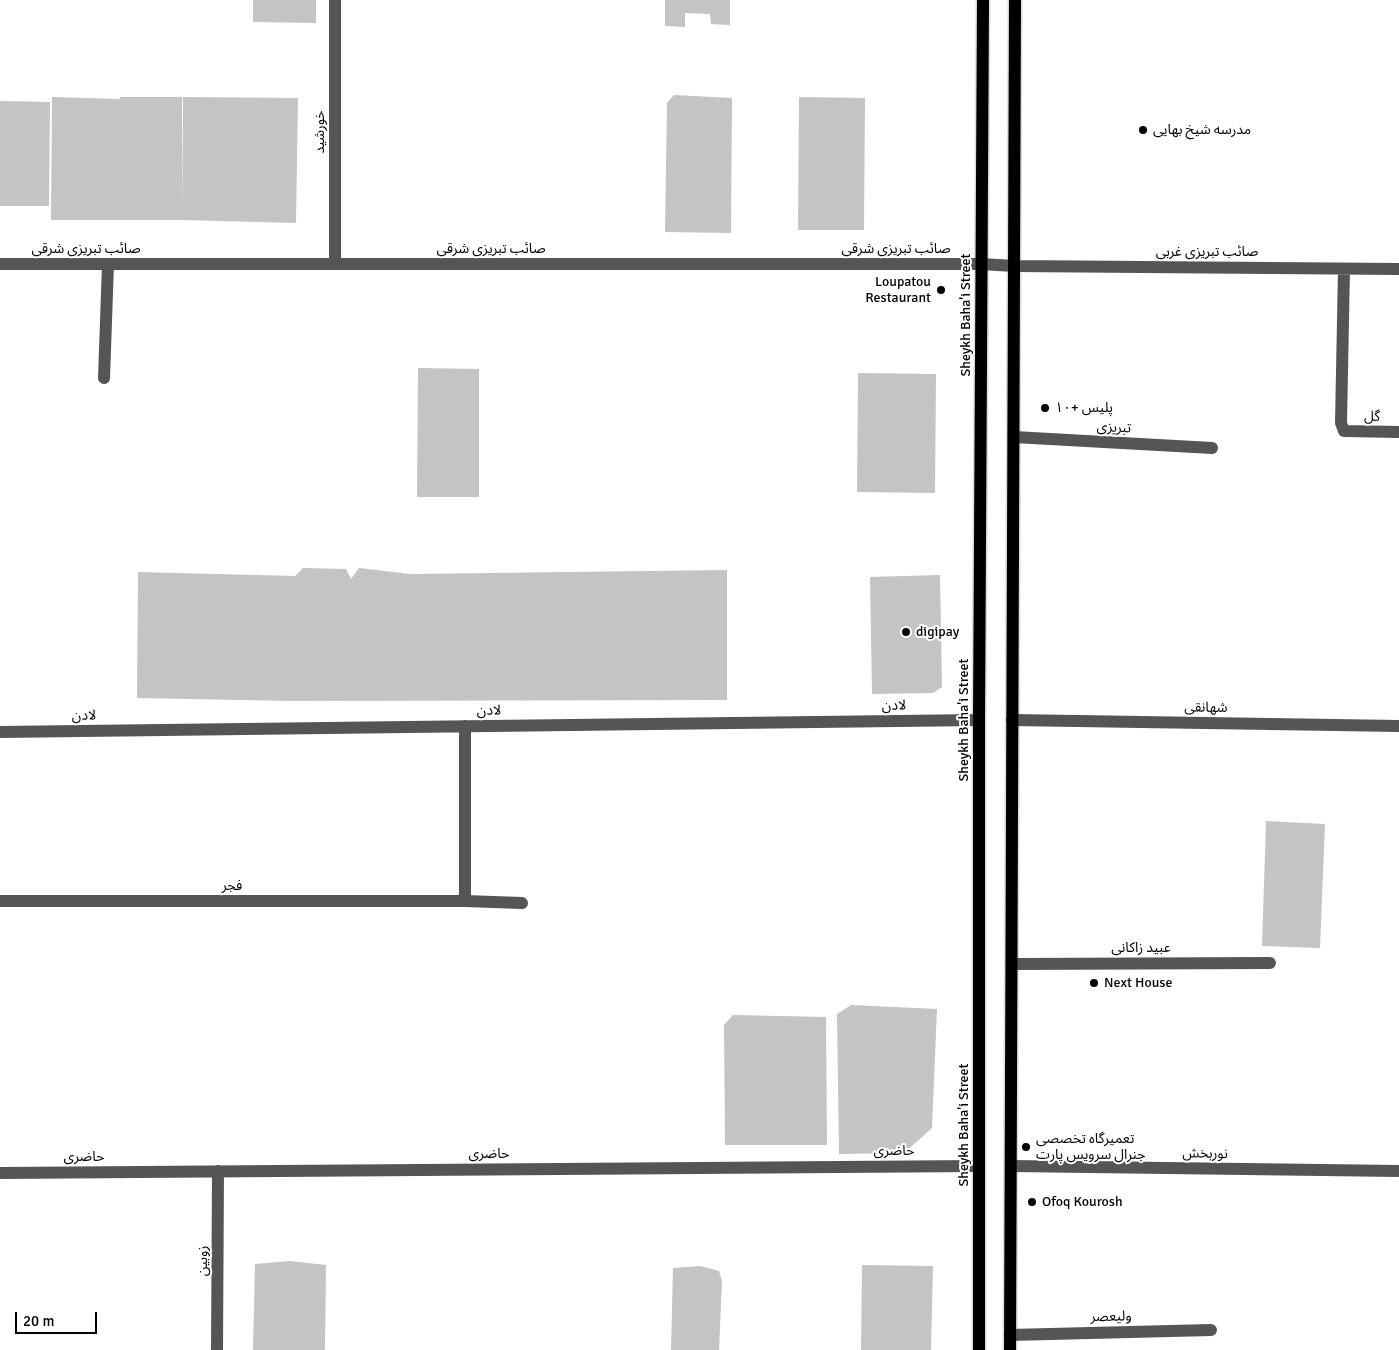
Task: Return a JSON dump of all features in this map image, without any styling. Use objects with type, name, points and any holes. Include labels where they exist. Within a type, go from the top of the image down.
[{"type":"main road","name":"Sheykh Baha'i Street","points":[[979,1350],[979,720],[983,0]]},
{"type":"main road","points":[[1010,1350],[1015,0]]},
{"type":"street","name":"خورشید","points":[[335,0],[335,264]]},
{"type":"street","name":"صائب تبریزی شرقی","points":[[0,264],[981,264],[1014,266]]},
{"type":"street","points":[[104,378],[108,264]]},
{"type":"street","name":"صائب تبریزی غربی","points":[[1014,266],[1399,269]]},
{"type":"street","name":"گل","points":[[1344,268],[1341,423],[1344,431],[1399,432]]},
{"type":"street","name":"تبریزی","points":[[1014,438],[1212,448]]},
{"type":"street","name":"لادن","points":[[0,732],[979,720]]},
{"type":"street","name":"شهانقی","points":[[1012,720],[1399,726]]},
{"type":"street","points":[[465,726],[465,901]]},
{"type":"street","name":"فجر","points":[[0,901],[522,902]]},
{"type":"street","name":"عبید زاکانی","points":[[1012,964],[1270,963]]},
{"type":"street","name":"حاضری","points":[[0,1173],[979,1166]]},
{"type":"street","name":"نوربخش","points":[[1011,1166],[1399,1171]]},
{"type":"street","name":"زوبین","points":[[217,1350],[218,1171]]},
{"type":"street","name":"ولیعصر","points":[[1010,1334],[1212,1330]]},
{"type":"building","points":[[253,0],[316,0],[316,23],[253,22]]},
{"type":"building","points":[[665,0],[730,0],[730,25],[711,24],[710,14],[685,13],[685,27],[665,26]]},
{"type":"building","points":[[674,95],[732,98],[731,233],[665,232],[667,103]]},
{"type":"building","points":[[52,97],[120,99],[120,97],[182,97],[182,214],[183,97],[298,98],[296,223],[182,220],[51,220]]},
{"type":"building","points":[[799,97],[865,98],[864,230],[798,230]]},
{"type":"building","points":[[0,101],[50,102],[49,206],[0,206]]},
{"type":"building","points":[[418,368],[479,369],[479,497],[417,497]]},
{"type":"building","points":[[858,373],[936,374],[935,493],[857,492]]},
{"type":"building","points":[[303,568],[346,569],[351,579],[359,568],[410,574],[727,570],[727,700],[292,701],[137,698],[138,572],[295,576]]},
{"type":"building","name":"digipay","points":[[940,575],[942,687],[933,693],[872,694],[870,577]]},
{"type":"building","points":[[1266,821],[1325,824],[1320,948],[1262,946]]},
{"type":"building","points":[[851,1005],[937,1009],[932,1128],[904,1153],[839,1154],[837,1014]]},
{"type":"building","points":[[733,1015],[826,1017],[827,1145],[725,1145],[724,1025]]},
{"type":"building","points":[[290,1261],[326,1265],[325,1350],[253,1350],[255,1264]]},
{"type":"building","points":[[862,1265],[933,1266],[931,1350],[861,1350]]},
{"type":"building","points":[[700,1266],[719,1271],[722,1281],[719,1350],[671,1350],[673,1268]]},
{"type":"place","name":"مدرسه شیخ بهایی","points":[[1143,130]]},
{"type":"place","name":"Loupatou Restaurant","points":[[941,290]]},
{"type":"place","name":"پلیس +۱۰","points":[[1045,408]]},
{"type":"place","name":"digipay","points":[[906,632]]},
{"type":"place","name":"Next House","points":[[1094,983]]},
{"type":"place","name":"تعمیرگاه تخصصی جنرال سرویس پارت","points":[[1026,1147]]},
{"type":"place","name":"Ofoq Kourosh","points":[[1032,1202]]}]
